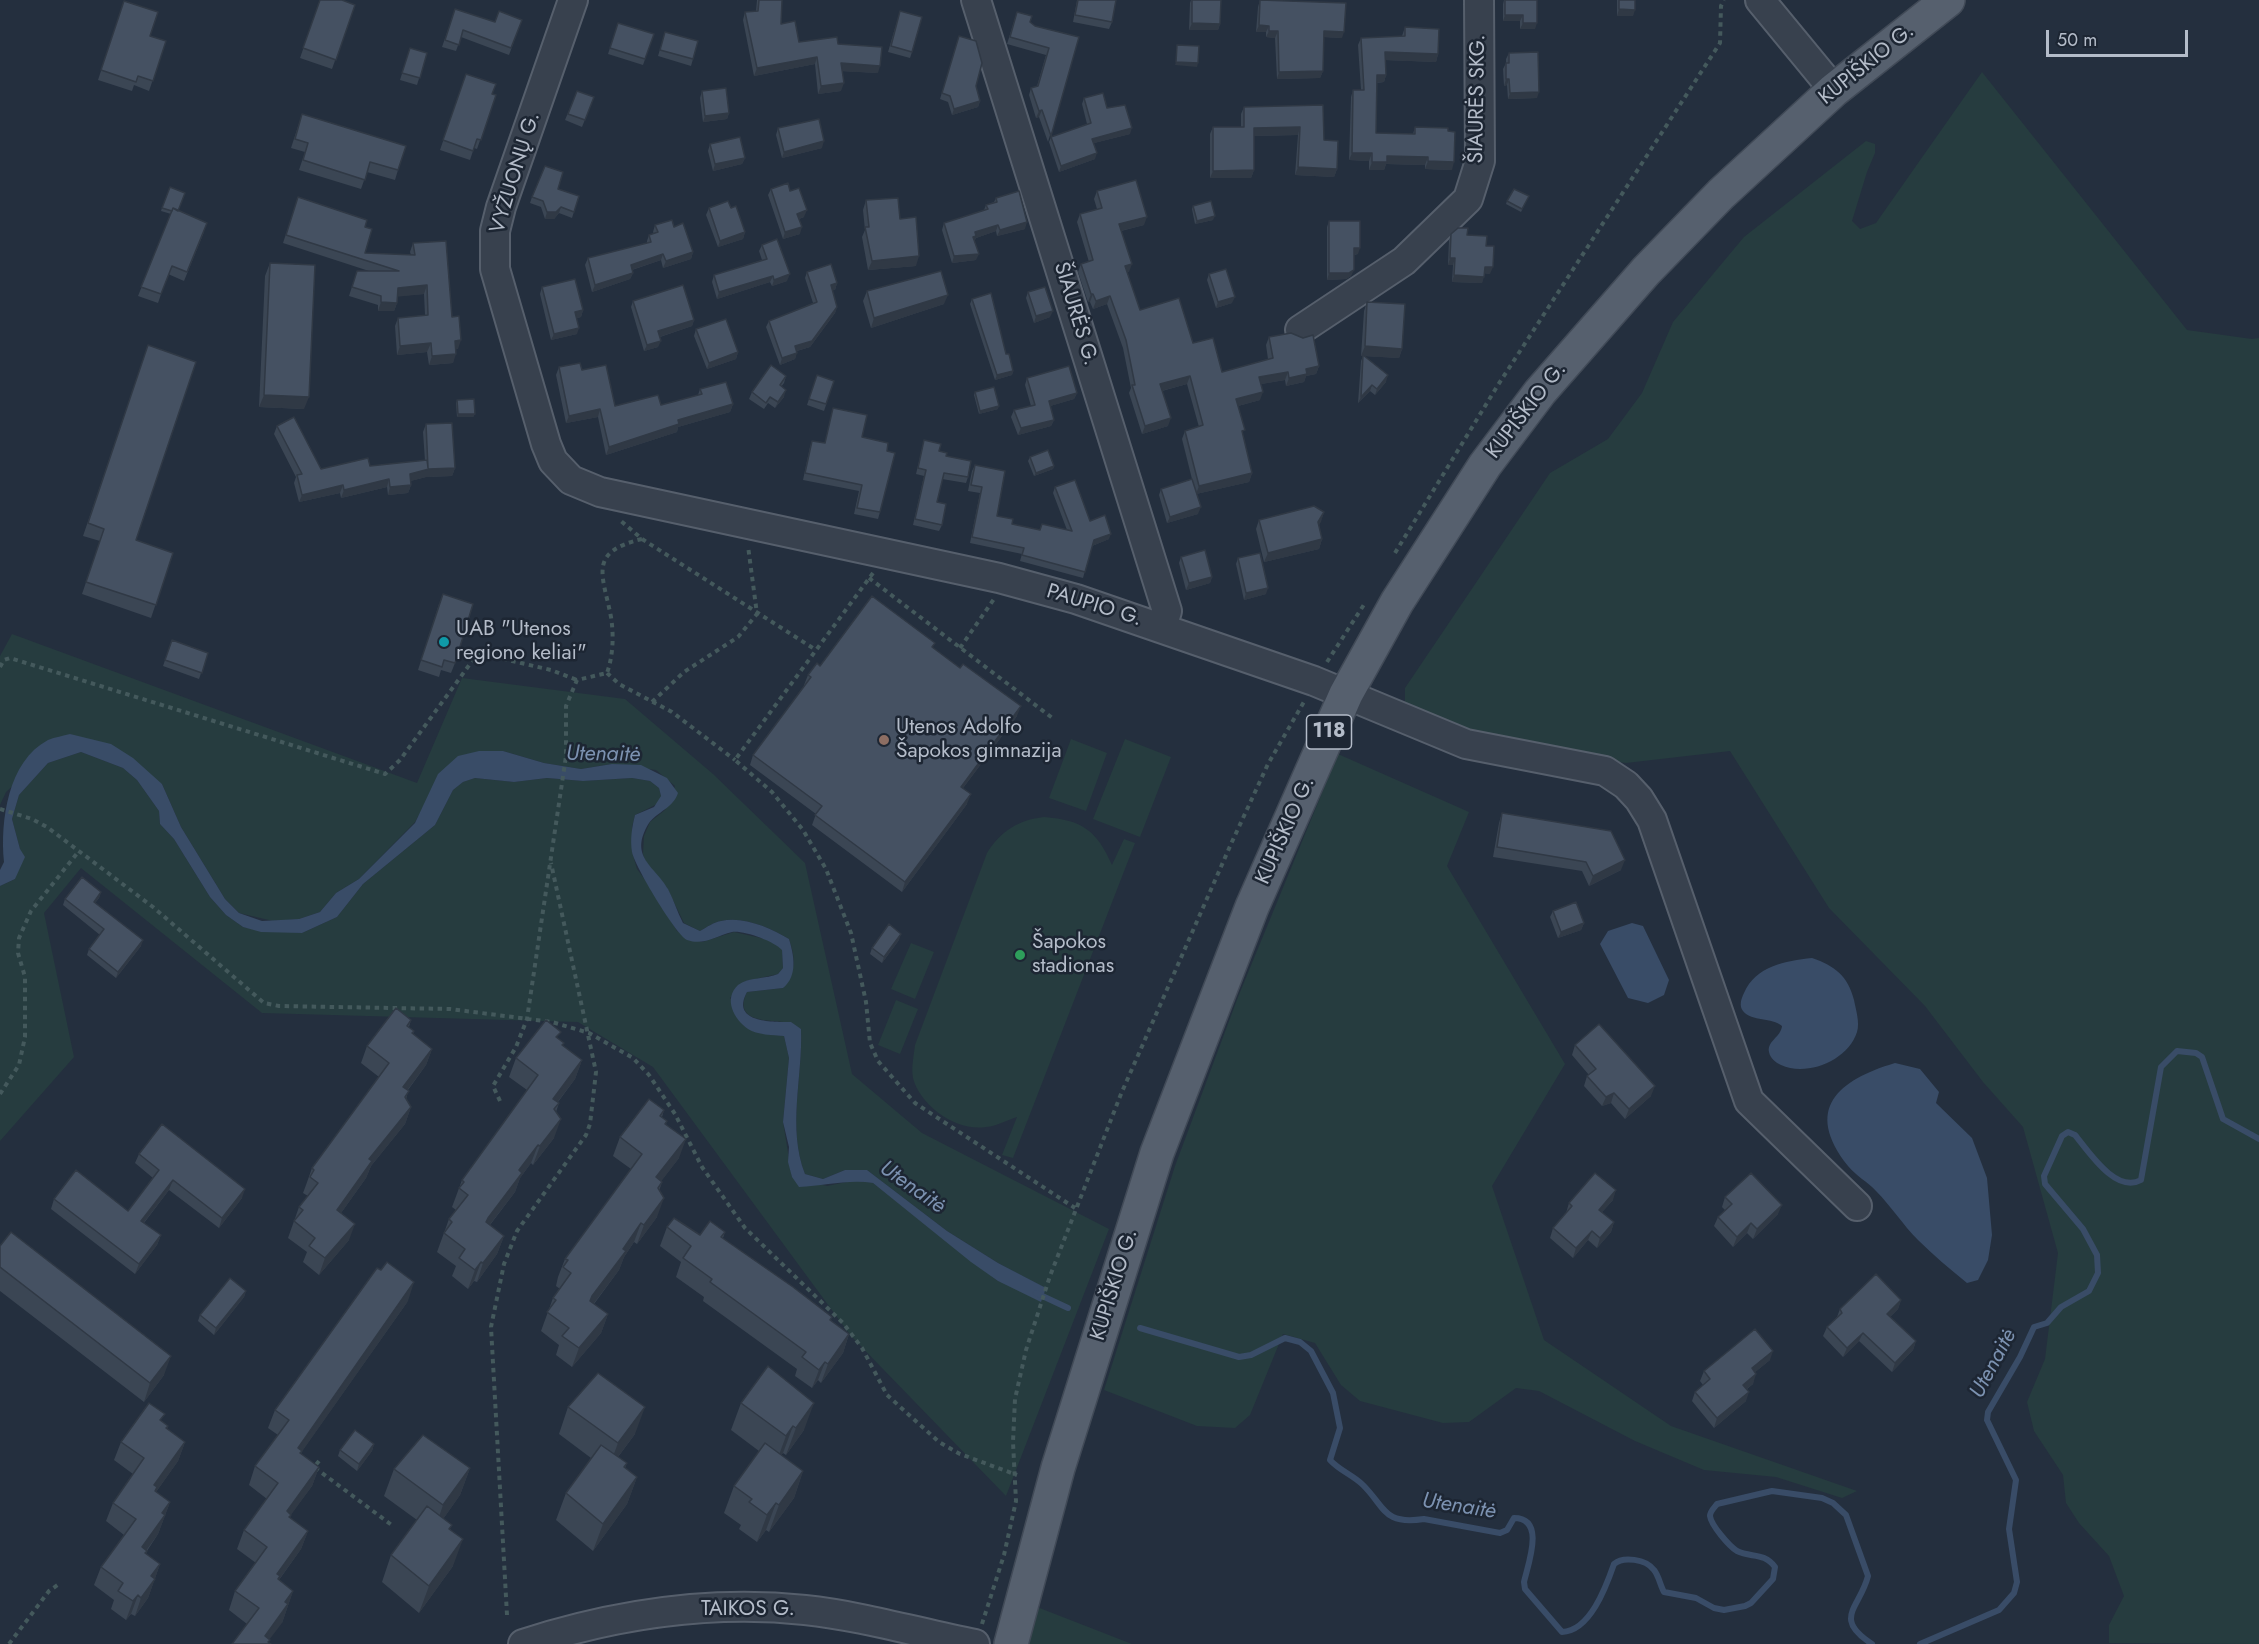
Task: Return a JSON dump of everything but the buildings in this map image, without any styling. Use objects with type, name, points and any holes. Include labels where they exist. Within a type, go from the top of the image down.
[{"type":"main road","name":"KUPIŠKIO G.","points":[[1011,1644],[1058,1468],[1157,1153],[1252,907],[1346,694],[1440,533],[1485,465],[1540,392],[1646,271],[1714,201],[1834,90],[1948,0]]},
{"type":"street","name":"VYŽUONŲ G.","points":[[571,480],[553,460],[546,444],[495,270],[494,249],[501,207],[573,0]]},
{"type":"street","name":"ŠIAURĖS G.","points":[[976,0],[1167,611],[1162,628]]},
{"type":"street","name":"ŠIAURĖS SKG.","points":[[1300,330],[1404,261],[1468,200],[1480,161],[1479,0]]},
{"type":"street","points":[[1760,0],[1834,90]]},
{"type":"street","name":"PAUPIO G.","points":[[571,480],[600,492],[999,578],[1076,599],[1346,694],[1466,744],[1605,771],[1626,785],[1652,820],[1749,1101],[1857,1206]]},
{"type":"street","name":"TAIKOS G.","points":[[523,1644],[657,1611],[730,1609],[804,1610],[975,1644]]},
{"type":"path","points":[[619,519],[642,539],[816,650]]},
{"type":"path","points":[[607,673],[612,659],[611,620],[601,578],[602,566],[620,544],[642,539]]},
{"type":"path","points":[[652,702],[684,672],[738,637],[757,614],[748,541]]},
{"type":"path","points":[[735,760],[875,570]]},
{"type":"path","points":[[869,579],[1055,720]]},
{"type":"path","points":[[960,648],[996,596]]},
{"type":"path","points":[[0,667],[4,660],[10,658],[385,774],[396,765],[478,653],[551,670],[577,680],[607,673]]},
{"type":"path","points":[[607,673],[619,684],[672,712],[735,760],[772,792],[803,830],[826,869],[851,933],[867,1002],[870,1043],[878,1061],[915,1102],[1075,1208]]},
{"type":"path","points":[[500,1101],[493,1086],[516,1047],[527,1019],[566,756],[566,706],[577,680]]},
{"type":"path","points":[[0,809],[16,813],[47,827],[153,907],[264,1003],[330,1008],[450,1009],[552,1022],[589,1033],[633,1058],[649,1075],[675,1114],[702,1167],[745,1228],[843,1323],[862,1348],[887,1395],[939,1442],[960,1454],[1017,1475]]},
{"type":"path","points":[[0,1094],[20,1065],[26,1037],[25,977],[18,953],[19,938],[31,912],[79,851]]},
{"type":"path","points":[[507,1615],[490,1327],[504,1264],[517,1231],[586,1135],[590,1124],[596,1072],[551,863]]},
{"type":"path","points":[[975,1644],[1004,1555],[1016,1501],[1017,1475],[1013,1442],[1015,1400],[1050,1276]]},
{"type":"path","points":[[319,1461],[314,1467],[393,1526]]},
{"type":"path","points":[[9,1644],[49,1591],[58,1584]]},
{"type":"green space","points":[[1982,72],[2187,330],[2259,338],[2259,1644],[2109,1643],[2109,1625],[2124,1596],[2109,1556],[2079,1523],[2066,1503],[2063,1475],[2034,1431],[2027,1402],[2045,1359],[2058,1253],[2023,1127],[1983,1082],[1925,1006],[1829,908],[1730,751],[1626,763],[1476,741],[1405,702],[1405,688],[1550,473],[1608,439],[1642,393],[1673,322],[1744,237],[1866,141],[1875,144],[1875,153],[1852,221],[1860,229],[1876,223]]},
{"type":"green space","points":[[12,634],[417,783],[462,678],[625,699],[713,774],[805,863],[852,1074],[922,1133],[1109,1229],[1006,1496],[851,1336],[653,1067],[578,1022],[262,1013],[81,868],[44,913],[74,1057],[0,1141],[0,886],[15,879],[20,849],[12,819],[19,795],[48,763],[81,752],[123,768],[137,780],[159,811],[160,824],[174,839],[210,897],[226,915],[243,927],[302,933],[337,917],[363,884],[435,825],[453,790],[463,782],[475,778],[514,782],[547,778],[583,781],[632,778],[650,781],[659,788],[661,796],[659,803],[635,815],[632,827],[632,852],[637,869],[654,892],[677,931],[702,942],[734,932],[774,941],[782,949],[783,968],[778,974],[746,981],[730,998],[760,1033],[784,1036],[789,1058],[783,1122],[792,1177],[827,1186],[856,1180],[873,1183],[998,1281],[1045,1288],[998,1263],[947,1231],[867,1170],[845,1170],[823,1179],[805,1174],[797,1138],[796,1120],[801,1029],[785,1022],[753,1017],[744,1009],[747,992],[783,988],[787,982],[794,965],[789,939],[765,927],[739,920],[718,922],[700,931],[684,923],[667,888],[647,866],[643,854],[644,836],[650,822],[665,810],[675,786],[656,770],[612,764],[581,769],[544,763],[503,751],[428,799],[415,822],[359,879],[336,893],[320,912],[299,919],[273,921],[239,913],[225,899],[181,827],[162,784],[70,734],[6,792],[0,805],[0,656]]},
{"type":"green space","points":[[1071,739],[1107,753],[1086,811],[1049,798]]},
{"type":"green space","points":[[1125,739],[1171,757],[1140,837],[1093,819]]},
{"type":"green space","points":[[1338,754],[1469,812],[1447,866],[1565,1064],[1492,1186],[1544,1340],[1671,1426],[1857,1491],[1842,1498],[1776,1477],[1704,1470],[1635,1441],[1539,1391],[1516,1388],[1469,1422],[1443,1423],[1360,1401],[1341,1385],[1315,1343],[1283,1334],[1250,1415],[1235,1428],[1197,1426],[1104,1390],[1175,1166],[1238,997]]},
{"type":"green space","name":"Šapokos stadionas","points":[[1044,817],[1069,821],[1087,829],[1101,844],[1112,865],[1124,839],[1135,843],[1013,1158],[1002,1155],[1017,1117],[986,1127],[963,1125],[952,1121],[941,1115],[923,1098],[913,1078],[912,1070],[915,1045],[987,853],[1011,828],[1026,821]]},
{"type":"green space","points":[[911,943],[934,952],[915,999],[891,989]]},
{"type":"green space","points":[[896,1000],[918,1009],[900,1054],[878,1045]]},
{"type":"green space","points":[[1037,1607],[1132,1644],[1026,1644]]},
{"type":"water","points":[[70,734],[111,744],[133,758],[162,784],[181,827],[225,899],[239,913],[262,921],[299,919],[320,912],[336,893],[359,879],[415,823],[438,774],[458,756],[479,751],[503,751],[544,763],[581,769],[612,764],[641,765],[667,778],[678,793],[669,806],[649,823],[641,844],[642,853],[668,889],[683,923],[700,931],[718,922],[739,920],[765,927],[789,939],[794,965],[788,983],[783,988],[747,992],[743,1002],[744,1010],[756,1019],[791,1022],[801,1029],[796,1120],[800,1156],[805,1174],[823,1179],[845,1170],[867,1170],[947,1231],[998,1263],[1046,1288],[1041,1302],[998,1281],[971,1262],[873,1183],[846,1182],[799,1187],[792,1177],[788,1162],[789,1147],[783,1122],[789,1058],[784,1036],[760,1034],[748,1029],[738,1020],[731,1002],[734,990],[742,982],[778,974],[783,968],[782,950],[751,934],[737,932],[693,942],[687,940],[674,926],[647,884],[632,852],[631,842],[635,815],[654,807],[661,796],[659,788],[650,781],[632,778],[583,781],[547,778],[514,782],[475,778],[463,782],[453,790],[435,825],[363,884],[337,917],[302,933],[261,932],[243,927],[226,915],[210,897],[174,839],[160,824],[159,811],[137,780],[123,768],[81,752],[48,763],[19,795],[12,819],[20,849],[25,857],[15,879],[0,886],[0,870],[4,862],[6,811],[15,777],[34,750],[48,740]]},
{"type":"water","points":[[1632,923],[1643,926],[1669,980],[1664,995],[1648,1003],[1628,998],[1600,944],[1608,931]]},
{"type":"water","points":[[1812,958],[1834,968],[1848,984],[1854,1000],[1858,1028],[1852,1042],[1836,1058],[1814,1067],[1791,1068],[1775,1062],[1769,1052],[1770,1045],[1782,1026],[1773,1021],[1751,1017],[1743,1011],[1741,1000],[1749,984],[1772,966]]},
{"type":"water","points":[[1895,1063],[1920,1069],[1939,1092],[1936,1103],[1972,1138],[1987,1178],[1992,1235],[1988,1260],[1978,1280],[1967,1283],[1924,1246],[1876,1191],[1851,1170],[1835,1146],[1828,1128],[1828,1113],[1833,1100],[1843,1088],[1857,1078]]},
{"type":"waterway","name":"Utenaitė","points":[[1920,1644],[1999,1610],[2014,1593],[2017,1582],[2009,1529],[2016,1480],[1987,1420],[1988,1412],[2020,1357],[2034,1327],[2047,1323],[2061,1307],[2089,1291],[2098,1273],[2097,1255],[2083,1229],[2045,1184],[2044,1176],[2062,1136],[2068,1132],[2075,1135],[2095,1160],[2113,1176],[2132,1183],[2141,1180],[2161,1067],[2177,1051],[2196,1053],[2202,1057],[2223,1119],[2259,1139]]},
{"type":"waterway","name":"Utenaitė","points":[[1036,1293],[1068,1308]]},
{"type":"waterway","name":"Utenaitė","points":[[1140,1328],[1239,1357],[1251,1355],[1285,1338],[1300,1342],[1311,1351],[1333,1393],[1340,1428],[1330,1460],[1363,1485],[1393,1517],[1411,1520],[1424,1519],[1500,1533],[1507,1530],[1514,1518],[1524,1520],[1530,1525],[1532,1534],[1531,1554],[1524,1582],[1525,1589],[1562,1632],[1572,1630],[1589,1616],[1614,1564],[1629,1559],[1650,1566],[1657,1575],[1664,1592],[1696,1598],[1714,1608],[1724,1610],[1751,1603],[1773,1579],[1775,1567],[1766,1559],[1737,1551],[1714,1525],[1710,1516],[1712,1511],[1717,1504],[1772,1491],[1822,1498],[1833,1503],[1846,1515],[1868,1576],[1851,1619],[1853,1627],[1872,1644]]},
{"type":"place","name":"UAB \"Utenos regiono keliai\"","points":[[444,642]]},
{"type":"place","name":"Utenos Adolfo Šapokos gimnazija","points":[[884,740]]},
{"type":"place","name":"Šapokos stadionas","points":[[1020,955]]}]
